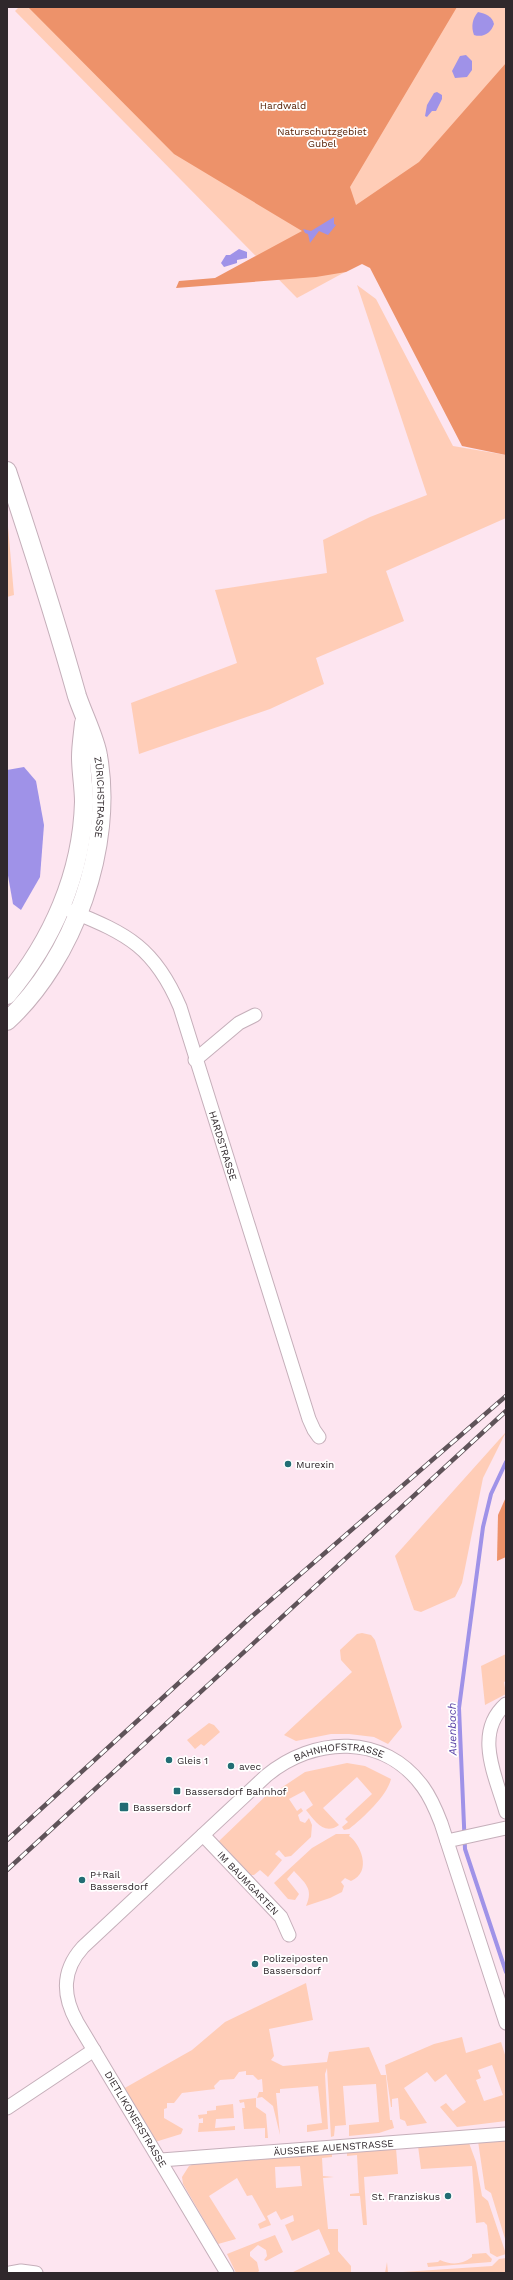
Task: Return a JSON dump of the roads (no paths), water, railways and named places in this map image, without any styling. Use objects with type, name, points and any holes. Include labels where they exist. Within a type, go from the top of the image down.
[{"type":"main road","name":"ZÜRICHSTRASSE","points":[[7,471],[50,602],[84,719],[81,757],[84,801],[82,824],[76,866],[70,887],[70,911],[60,951],[44,977],[7,1021]]},
{"type":"main road","name":"ZÜRICHSTRASSE","points":[[7,995],[22,978],[44,943],[70,911]]},
{"type":"street","name":"HARDSTRASSE","points":[[70,911],[108,926],[138,945],[154,961],[169,980],[180,1007],[195,1060],[309,1419],[314,1430],[320,1437]]},
{"type":"street","points":[[195,1060],[239,1023],[255,1015]]},
{"type":"street","points":[[506,1704],[493,1721],[487,1741],[488,1752],[506,1812]]},
{"type":"street","name":"BAHNHOFSTRASSE","points":[[72,1960],[100,1930],[266,1776],[285,1761],[315,1749],[346,1746],[374,1751],[406,1769],[423,1787],[433,1804],[459,1838],[506,2023]]},
{"type":"street","points":[[459,1838],[506,1828]]},
{"type":"street","name":"IM BAUMGARTEN","points":[[203,1835],[281,1917],[289,1935]]},
{"type":"street","name":"DIETLIKONERSTRASSE","points":[[72,1960],[66,1977],[68,2003],[94,2050],[227,2273]]},
{"type":"street","points":[[7,2108],[94,2050]]},
{"type":"street","name":"ÄUSSERE AUENSTRASSE","points":[[161,2160],[506,2134]]},
{"type":"street","points":[[10,2273],[21,2271],[36,2273]]},
{"type":"waterway","name":"Auenbach","points":[[506,1462],[491,1494],[483,1527],[459,1708],[465,1849],[506,1972]]},
{"type":"railway","points":[[7,1840],[251,1617],[506,1396]]},
{"type":"railway","points":[[7,1870],[506,1411]]},
{"type":"place","name":"Murexin","points":[[288,1464]]},
{"type":"place","name":"Gleis 1","points":[[169,1760]]},
{"type":"place","name":"avec","points":[[231,1766]]},
{"type":"place","name":"Bassersdorf Bahnhof","points":[[177,1791]]},
{"type":"place","name":"Bassersdorf","points":[[124,1807]]},
{"type":"place","name":"P+Rail Bassersdorf","points":[[82,1880]]},
{"type":"place","name":"Polizeiposten Bassersdorf","points":[[255,1964]]},
{"type":"place","name":"St. Franziskus","points":[[448,2196]]},
{"type":"park label","name":"Hardwald","points":[[283,105]]},
{"type":"park label","name":"Naturschutzgebiet Gubel","points":[[322,136]]}]
